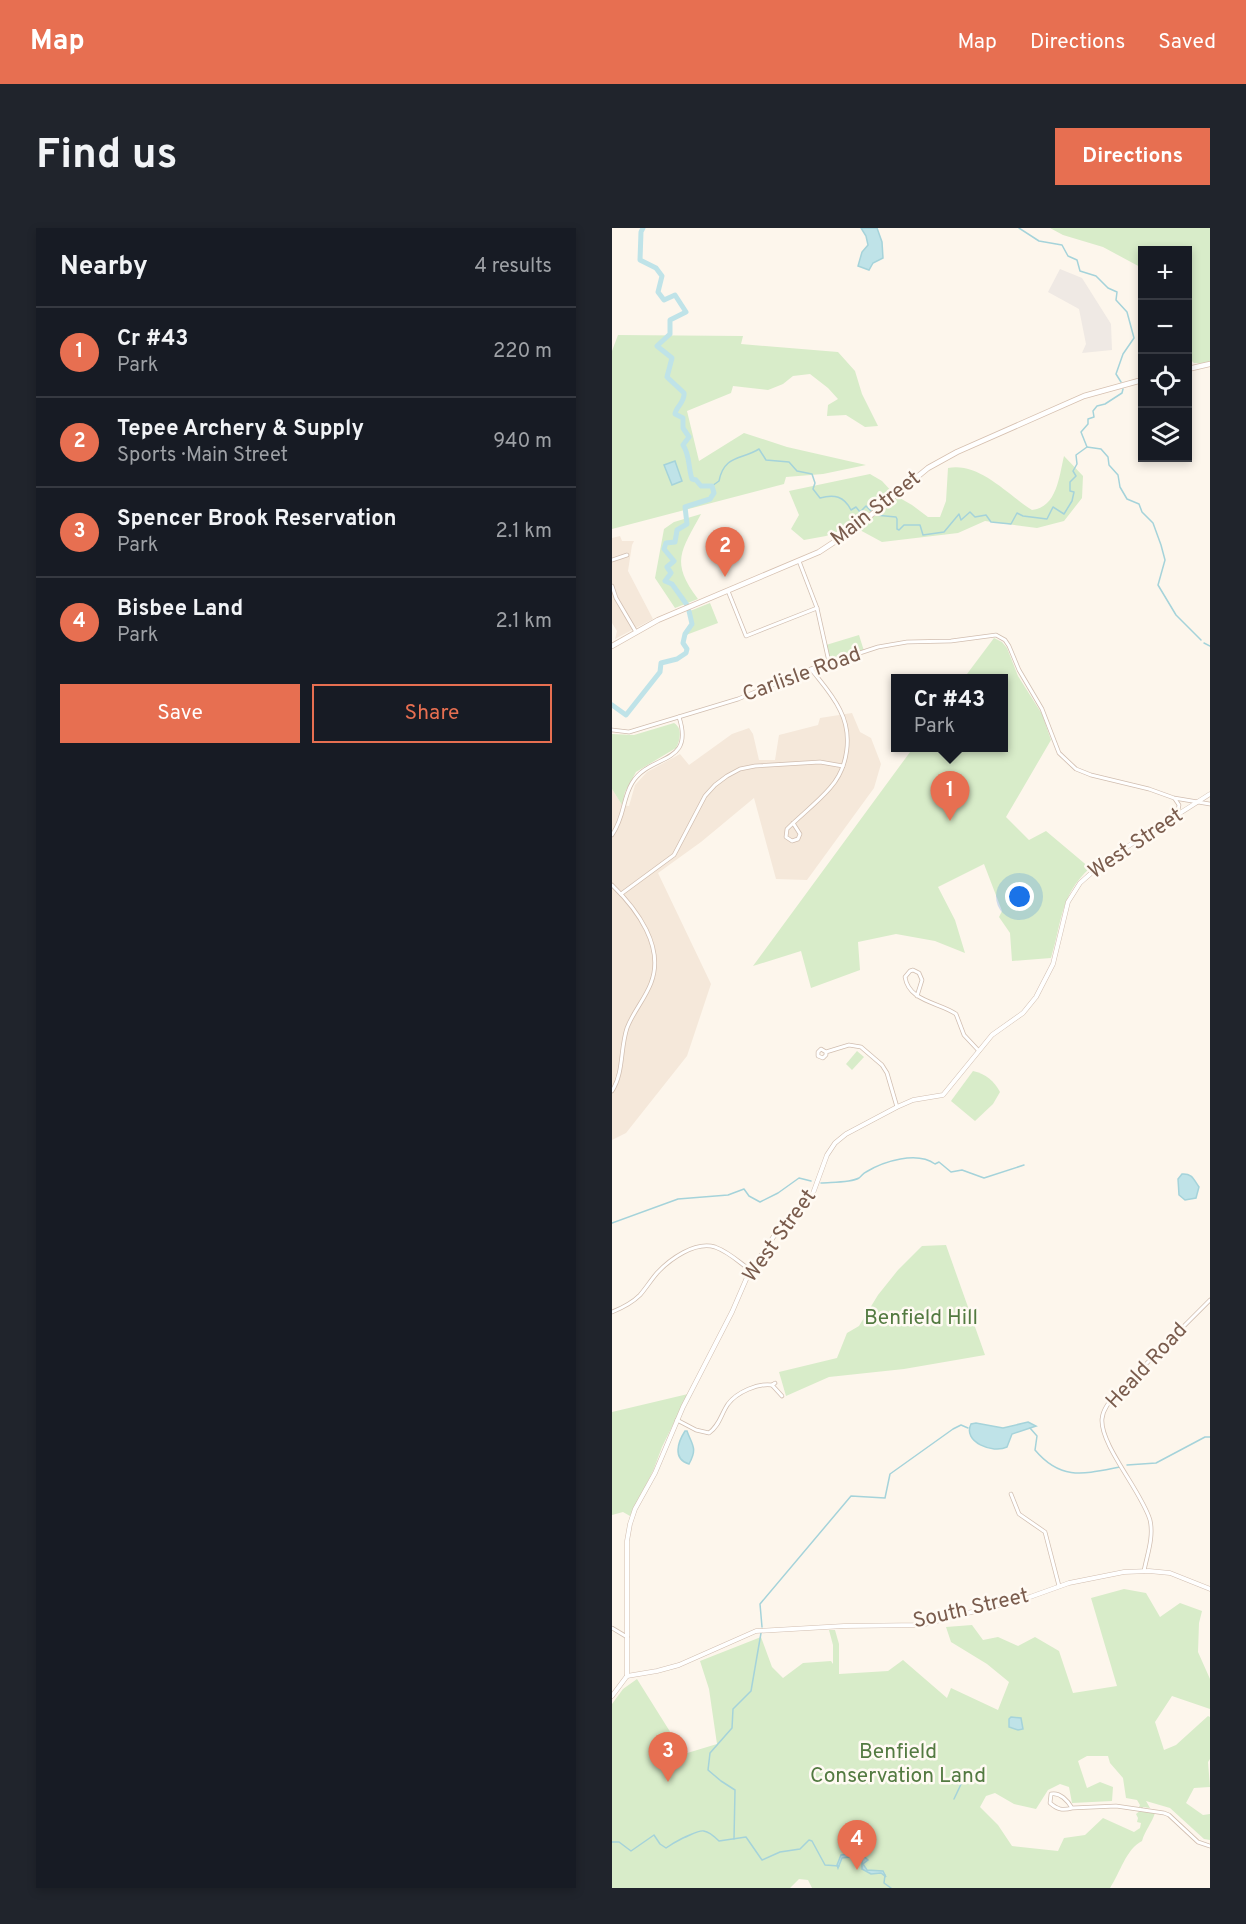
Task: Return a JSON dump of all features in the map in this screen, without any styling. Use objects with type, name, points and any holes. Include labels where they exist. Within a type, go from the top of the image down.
[{"type":"main road","points":[[1192,368],[1210,364]]},
{"type":"main road","name":"Main Street","points":[[612,646],[658,620],[819,552],[849,533],[928,468],[957,452],[1084,396],[1138,381]]},
{"type":"street","points":[[612,560],[627,555]]},
{"type":"street","points":[[799,561],[817,608],[829,662]]},
{"type":"street","points":[[612,586],[616,598],[636,632]]},
{"type":"street","points":[[728,591],[746,636],[817,608]]},
{"type":"street","name":"Carlisle Road","points":[[612,730],[628,732],[738,699],[810,669],[878,647],[907,642],[951,641],[996,635],[1005,640],[1009,646],[1019,670],[1042,710],[1059,753],[1069,764],[1076,770],[1091,776],[1149,789],[1174,798]]},
{"type":"street","points":[[793,824],[800,834],[792,841],[787,838],[786,833],[793,824],[830,789],[843,766],[848,742],[844,720],[835,701],[810,669]]},
{"type":"street","points":[[612,835],[621,821],[629,789],[634,779],[680,747],[684,734],[679,717]]},
{"type":"street","points":[[621,894],[645,875],[667,862],[677,852],[705,796],[727,776],[755,765],[820,762],[843,766]]},
{"type":"street","points":[[1174,798],[1197,802],[1209,798]]},
{"type":"street","points":[[1174,798],[1179,805],[1177,816]]},
{"type":"street","name":"West Street","points":[[627,1676],[627,1558],[630,1524],[677,1420],[732,1312],[750,1270],[774,1236],[812,1196],[827,1155],[835,1143],[845,1134],[897,1107],[914,1100],[943,1095],[992,1035],[1023,1013],[1036,997],[1053,964],[1068,902],[1080,883],[1097,868],[1197,802],[1209,798]]},
{"type":"street","points":[[612,885],[635,911],[644,927],[653,947],[655,964],[651,983],[627,1029],[619,1076],[612,1091]]},
{"type":"street","points":[[917,996],[921,987],[921,976],[913,970],[907,973],[905,980],[917,996],[956,1014],[964,1035],[979,1051]]},
{"type":"street","points":[[826,1052],[849,1045],[861,1047],[886,1070],[897,1107]]},
{"type":"street","points":[[612,1312],[633,1301],[668,1264],[693,1249],[712,1246],[727,1253],[750,1270]]},
{"type":"street","name":"Heald Road","points":[[1144,1571],[1150,1544],[1150,1522],[1140,1497],[1106,1436],[1102,1418],[1106,1406],[1118,1392],[1210,1300]]},
{"type":"street","points":[[677,1420],[696,1430],[709,1433],[716,1428],[729,1403],[749,1389],[759,1385],[773,1384],[782,1396]]},
{"type":"street","points":[[1011,1494],[1019,1515],[1046,1532],[1059,1586]]},
{"type":"street","name":"South Street","points":[[627,1676],[657,1671],[694,1660],[756,1631],[921,1625],[1030,1597],[1059,1586],[1104,1576],[1144,1571],[1170,1573],[1210,1588]]},
{"type":"street","points":[[612,1628],[627,1637]]},
{"type":"street","points":[[612,1696],[627,1676]]},
{"type":"street","points":[[1072,1808],[1062,1796],[1051,1794],[1050,1803],[1059,1809],[1105,1806],[1142,1809],[1169,1815],[1198,1842],[1210,1846]]},
{"type":"shaded area","points":[[1060,269],[1082,278],[1111,324],[1112,350],[1082,353],[1086,344],[1079,309],[1048,292]]},
{"type":"shaded area","points":[[620,536],[622,541],[634,541],[628,571],[653,619],[615,639],[617,631],[612,623],[612,538]]},
{"type":"shaded area","points":[[852,713],[860,732],[871,738],[881,764],[874,788],[807,880],[776,879],[754,798],[701,842],[658,873],[711,984],[687,1056],[626,1133],[612,1140],[612,789],[622,805],[629,806],[635,785],[647,772],[680,754],[689,765],[732,734],[749,728],[753,734],[759,760],[775,760],[779,735],[818,725],[820,718]]},
{"type":"green space","points":[[1050,228],[1210,228],[1210,364],[1192,361],[1192,246],[1138,246],[1138,266],[1103,247],[1063,235]]},
{"type":"green space","points":[[618,335],[743,336],[741,344],[838,352],[855,371],[862,394],[878,426],[865,427],[846,415],[827,416],[828,405],[838,399],[810,374],[793,376],[783,384],[768,390],[733,386],[731,393],[687,411],[699,461],[744,433],[787,447],[866,465],[823,474],[786,477],[784,484],[612,529],[612,351]]},
{"type":"green space","points":[[1064,456],[1083,476],[1082,498],[1064,521],[1037,528],[985,521],[958,533],[882,542],[858,529],[898,497],[928,517],[940,517],[946,501],[948,468],[959,467],[982,474],[1032,510],[1040,508],[1047,503],[1056,490]]},
{"type":"green space","points":[[870,474],[882,481],[893,493],[853,526],[826,536],[804,540],[791,529],[799,515],[789,491]]},
{"type":"green space","points":[[701,514],[684,547],[681,566],[689,586],[698,599],[675,608],[655,578],[664,529],[674,522]]},
{"type":"green space","points":[[710,603],[718,623],[686,635],[692,626],[690,611]]},
{"type":"green space","points":[[859,635],[864,651],[830,661],[826,645]]},
{"type":"green space","points":[[994,638],[1007,648],[1018,676],[1042,714],[1051,740],[1006,817],[1029,840],[1046,831],[1090,868],[1080,878],[1067,899],[1051,958],[1012,961],[1010,933],[999,917],[1002,911],[984,864],[938,887],[955,920],[965,953],[935,941],[896,934],[858,942],[860,970],[811,988],[801,951],[753,966],[910,752],[1008,752],[1008,674],[967,674]]},
{"type":"green space","points":[[674,723],[680,731],[676,748],[636,772],[625,792],[622,805],[612,789],[612,734],[634,735]]},
{"type":"green space","points":[[857,1051],[864,1057],[852,1070],[846,1064]]},
{"type":"green space","points":[[973,1071],[989,1078],[1000,1092],[993,1104],[975,1121],[951,1101]]},
{"type":"green space","name":"Benfield Hill","points":[[946,1245],[985,1355],[904,1369],[829,1377],[786,1396],[779,1372],[837,1358],[847,1333],[859,1326],[878,1295],[898,1270],[922,1246]]},
{"type":"green space","points":[[688,1394],[630,1516],[623,1512],[612,1515],[612,1412]]},
{"type":"green space","name":"Benfield Conservation Land","points":[[1124,1589],[1146,1593],[1160,1617],[1180,1603],[1202,1611],[1199,1623],[1198,1652],[1210,1679],[1210,1709],[1172,1696],[1155,1722],[1164,1750],[1176,1745],[1208,1716],[1210,1717],[1210,1759],[1208,1762],[1210,1787],[1194,1788],[1186,1803],[1203,1815],[1210,1814],[1210,1840],[1204,1839],[1170,1808],[1146,1801],[1150,1808],[1143,1807],[1142,1810],[1155,1813],[1154,1817],[1142,1841],[1127,1855],[1110,1888],[812,1888],[808,1880],[799,1879],[790,1888],[612,1888],[612,1704],[623,1689],[637,1679],[684,1754],[717,1744],[709,1689],[700,1661],[761,1637],[772,1667],[783,1678],[803,1663],[831,1661],[833,1664],[833,1645],[829,1630],[835,1630],[839,1644],[839,1674],[888,1671],[903,1660],[947,1698],[951,1688],[998,1710],[1009,1682],[987,1664],[951,1642],[946,1627],[972,1625],[983,1640],[998,1637],[1018,1646],[1035,1637],[1059,1651],[1073,1693],[1117,1686],[1091,1598]],"holes":[[[1087,1756],[1108,1756],[1110,1763],[1123,1778],[1126,1798],[1137,1800],[1141,1807],[1136,1814],[1137,1822],[1141,1823],[1140,1828],[1134,1832],[1103,1818],[1085,1835],[1064,1838],[1058,1851],[1012,1846],[998,1825],[980,1807],[986,1796],[995,1793],[1014,1804],[1036,1809],[1048,1790],[1060,1784],[1069,1787],[1072,1803],[1112,1801],[1113,1787],[1100,1782],[1087,1788],[1078,1761]]]},
{"type":"water","points":[[861,228],[877,228],[882,242],[883,258],[873,263],[869,270],[858,266],[862,252],[868,245]]},
{"type":"water","points":[[675,461],[682,481],[672,485],[664,465]]},
{"type":"water","points":[[1182,1174],[1190,1176],[1199,1187],[1196,1198],[1185,1200],[1179,1195],[1178,1179]]},
{"type":"water","points":[[1028,1422],[1036,1426],[1012,1434],[1007,1447],[1001,1449],[980,1445],[971,1436],[969,1430],[971,1424],[976,1423],[1003,1428]]},
{"type":"water","points":[[685,1431],[693,1447],[689,1464],[684,1462],[678,1454],[680,1440]]},
{"type":"water","points":[[1011,1717],[1021,1718],[1023,1729],[1009,1727]]},
{"type":"water","points":[[856,1853],[868,1860],[863,1864],[867,1870],[883,1871],[886,1877],[881,1873],[871,1874],[862,1869],[862,1858],[857,1856],[842,1858],[838,1868],[841,1855]]},
{"type":"waterway","points":[[643,228],[640,260],[656,268],[662,276],[658,292],[664,300],[675,295],[686,312],[670,320],[670,334],[657,346],[672,358],[667,377],[684,393],[675,414],[683,418],[683,428],[689,437],[683,445],[687,453],[692,479],[701,486],[712,486],[714,493],[710,499],[685,507],[687,524],[677,530],[675,542],[666,543],[664,549],[674,561],[667,567],[671,573],[665,581],[672,584],[687,605]]},
{"type":"waterway","points":[[1019,228],[1039,241],[1062,245],[1068,256],[1077,260],[1080,271],[1096,276],[1108,288],[1117,292],[1116,300],[1127,312],[1134,338],[1123,354],[1116,374],[1121,382]]},
{"type":"waterway","points":[[875,515],[896,517],[899,530],[904,525],[920,525],[923,535],[944,532],[959,514],[961,520],[970,512],[975,517],[986,515],[991,522],[1011,524],[1017,513],[1047,519],[1053,507],[1064,514],[1072,501],[1074,492],[1070,491],[1070,482],[1076,476],[1073,471],[1077,464],[1076,455],[1087,447],[1081,432],[1088,424],[1088,419],[1094,417],[1093,411],[1097,406],[1105,404],[1122,393],[1123,389]]},
{"type":"waterway","points":[[1087,447],[1101,449],[1108,457],[1109,465],[1118,475],[1120,487],[1127,499],[1139,504],[1142,512],[1153,523],[1165,560],[1158,585],[1176,615],[1201,640]]},
{"type":"waterway","points":[[712,486],[719,481],[721,473],[729,462],[759,449],[766,460],[789,462],[797,471],[812,474],[815,483],[813,489],[820,498],[838,497],[851,510],[856,507],[860,512],[866,506],[871,511]]},
{"type":"waterway","points":[[612,705],[626,715],[660,672],[661,663],[677,659],[686,653],[687,649],[683,643],[685,634],[692,624],[689,611]]},
{"type":"waterway","points":[[1204,643],[1210,646]]},
{"type":"waterway","points":[[821,1183],[855,1180],[882,1164],[910,1158],[928,1160],[935,1164],[939,1162],[951,1172],[962,1170],[984,1178],[1024,1165]]},
{"type":"waterway","points":[[612,1223],[678,1199],[728,1195],[744,1189],[749,1196],[760,1202],[799,1178],[811,1181]]},
{"type":"waterway","points":[[762,1627],[760,1604],[851,1496],[885,1498],[890,1474],[953,1429],[961,1425],[968,1428]]},
{"type":"waterway","points":[[1030,1428],[1037,1436],[1035,1450],[1054,1467],[1074,1473],[1120,1467]]},
{"type":"waterway","points":[[1127,1465],[1156,1463],[1205,1437],[1210,1437]]},
{"type":"waterway","points":[[734,1839],[735,1790],[708,1770],[710,1753],[732,1728],[733,1709],[751,1691],[761,1633]]},
{"type":"waterway","points":[[954,1799],[963,1780]]},
{"type":"waterway","points":[[612,1842],[619,1842],[631,1851],[654,1835],[666,1848],[694,1833],[705,1831],[719,1841],[746,1837],[762,1860],[780,1852],[800,1849],[809,1840],[812,1841],[825,1865],[839,1866]]},
{"type":"waterway","points":[[885,1875],[884,1883],[891,1888]]},
{"type":"place","name":"Tepee Archery & Supply","points":[[725,577]]},
{"type":"place","name":"Cr #43","points":[[950,821]]},
{"type":"place","name":"Spencer Brook Reservation","points":[[668,1782]]},
{"type":"place","name":"Bisbee Land","points":[[857,1870]]}]
